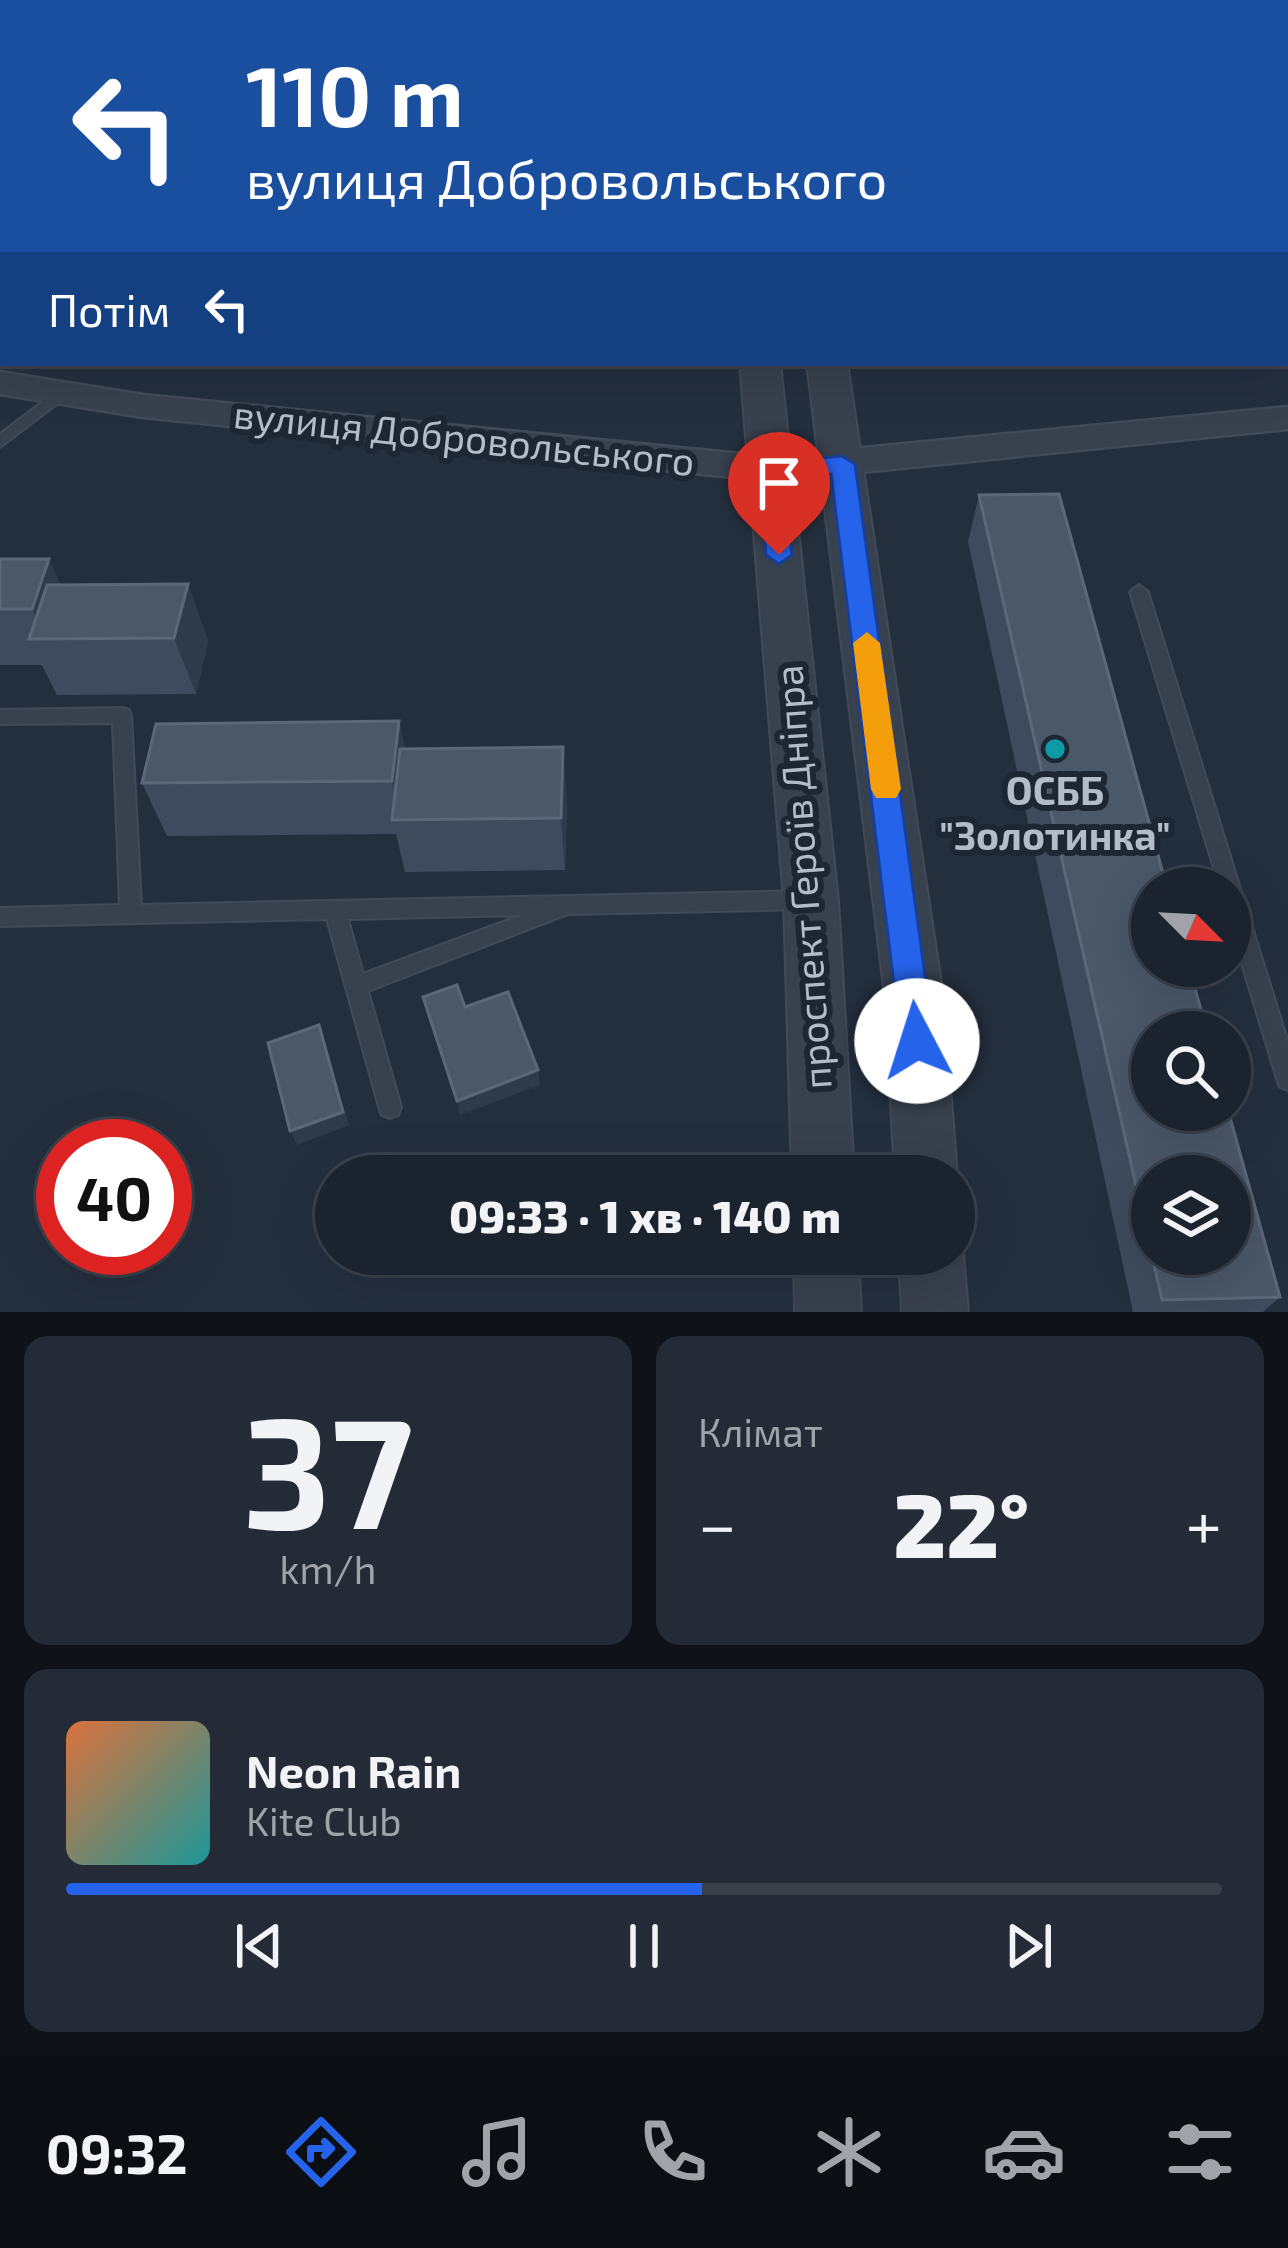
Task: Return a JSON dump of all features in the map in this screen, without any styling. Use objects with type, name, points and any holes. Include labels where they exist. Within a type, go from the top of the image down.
[{"type":"street","name":"проспект Героїв Дніпра","points":[[760,366],[811,900],[822,1155]]},
{"type":"street","name":"проспект Героїв Дніпра","points":[[827,366],[914,996],[925,1155]]},
{"type":"street","name":"вулиця Добровольського","points":[[0,382],[143,406],[771,469],[1288,418]]},
{"type":"street","points":[[827,1275],[829,1312]]},
{"type":"street","points":[[933,1275],[935,1312]]},
{"type":"lane","points":[[0,442],[61,393]]},
{"type":"lane","points":[[1139,592],[1223,867]]},
{"type":"lane","points":[[0,717],[122,715],[131,914]]},
{"type":"lane","points":[[0,916],[811,900]]},
{"type":"lane","points":[[356,986],[574,904]]},
{"type":"lane","points":[[335,910],[390,1107]]},
{"type":"lane","points":[[1251,958],[1288,1079]]},
{"type":"building","points":[[1059,494],[1161,867],[1131,867],[1131,987],[1195,987],[1201,1011],[1131,1011],[1131,1131],[1234,1131],[1241,1155],[1131,1155],[1131,1164],[979,495]]},
{"type":"building","points":[[0,559],[49,559],[32,609],[0,609]]},
{"type":"building","points":[[188,584],[174,638],[29,639],[47,585]]},
{"type":"building","points":[[399,721],[392,781],[142,783],[156,724]]},
{"type":"building","points":[[563,747],[561,818],[392,820],[400,749]]},
{"type":"building","points":[[457,985],[465,1007],[508,992],[538,1070],[457,1101],[423,997]]},
{"type":"building","points":[[319,1025],[343,1112],[290,1131],[268,1043]]},
{"type":"building","points":[[1251,1193],[1280,1297],[1162,1300],[1156,1275],[1251,1275]]},
{"type":"slow traffic","points":[[867,643],[886,789]]},
{"type":"place","name":"ОСББ \"Золотинка\"","points":[[1055,749]]},
{"type":"route","points":[[779,555],[771,469],[842,464],[917,1041]]}]
